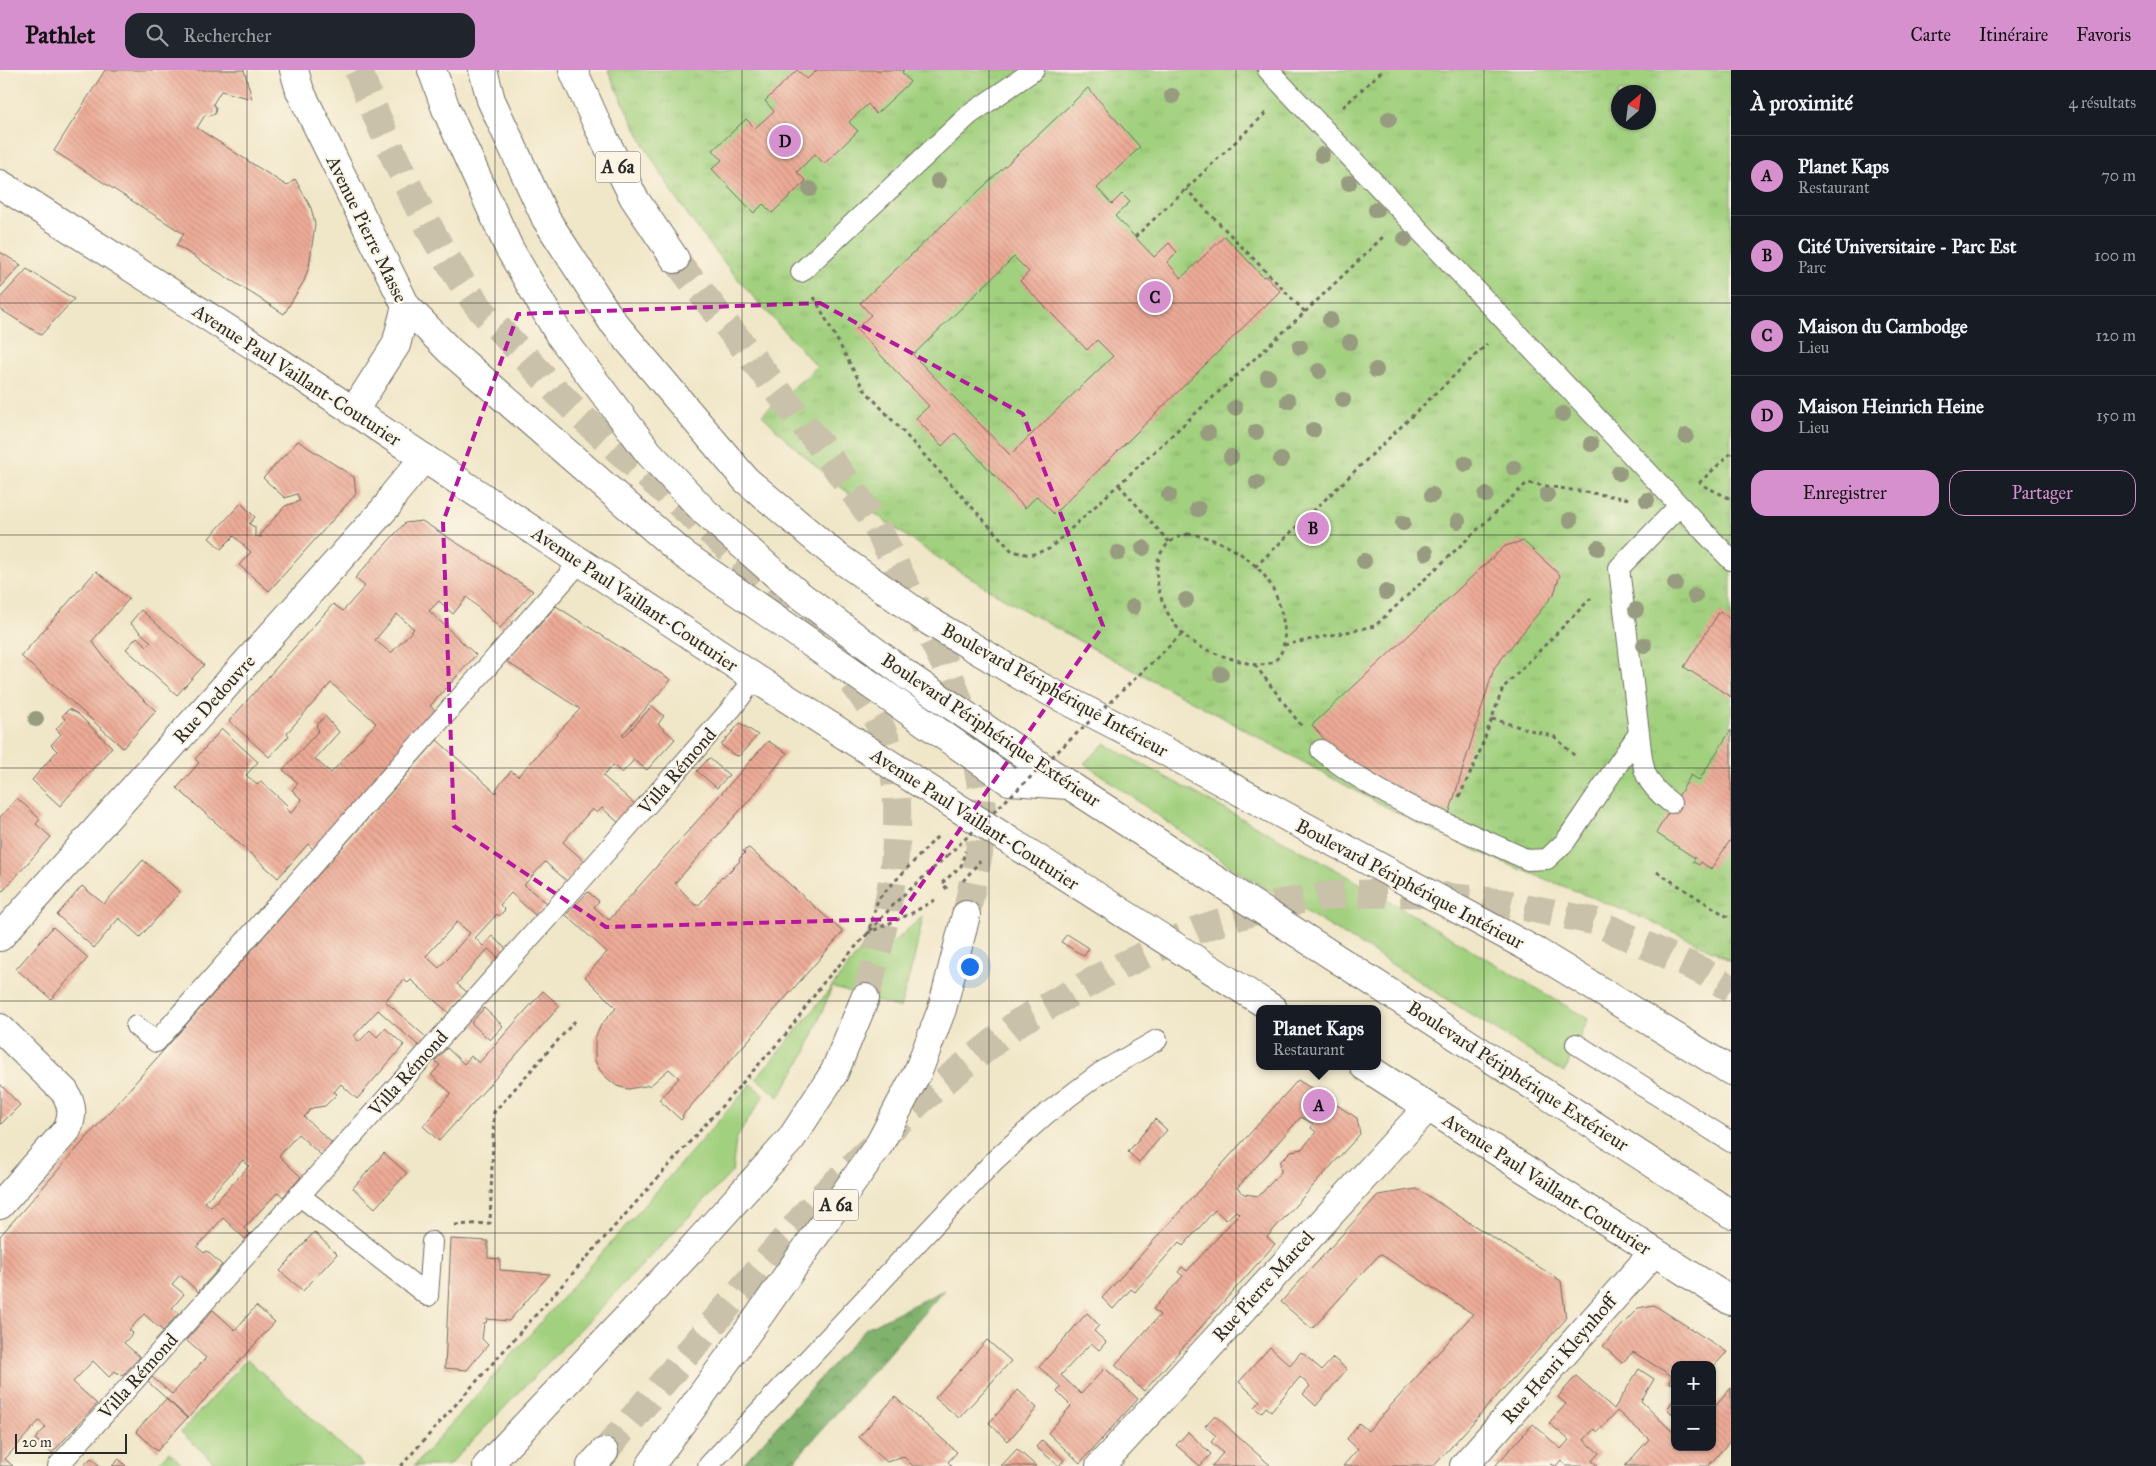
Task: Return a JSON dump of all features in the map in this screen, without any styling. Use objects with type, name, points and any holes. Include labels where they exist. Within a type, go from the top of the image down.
[{"type":"main road","name":"Avenue Pierre Masse","points":[[294,70],[300,91],[406,306],[396,345],[354,412]]},
{"type":"main road","name":"Boulevard Périphérique Extérieur","points":[[432,70],[446,109],[509,248],[559,334],[649,453],[706,513],[797,592],[908,676],[1069,785],[1731,1214]]},
{"type":"main road","name":"Boulevard Périphérique Intérieur","points":[[483,70],[491,100],[546,219],[612,321],[746,480],[835,555],[929,620],[1033,683],[1161,749],[1537,952],[1731,1071]]},
{"type":"main road","name":"A 6a","points":[[573,70],[596,124],[634,198],[675,259]]},
{"type":"main road","name":"Avenue Paul Vaillant-Couturier","points":[[0,184],[278,361],[755,678],[1267,1005]]},
{"type":"main road","points":[[406,306],[464,363],[683,554],[1009,780],[1069,785]]},
{"type":"main road","name":"Rue Dedouvre","points":[[0,936],[388,505],[394,494],[424,458]]},
{"type":"main road","name":"A 6a","points":[[650,1466],[754,1323],[880,1144],[922,1061],[942,1010],[966,915]]},
{"type":"main road","points":[[487,1466],[690,1251],[792,1139],[834,1073],[865,998]]},
{"type":"main road","points":[[0,1028],[65,1092],[72,1104],[72,1117],[67,1130],[0,1205]]},
{"type":"main road","name":"Avenue Paul Vaillant-Couturier","points":[[1370,1070],[1731,1301]]},
{"type":"main road","name":"Rue Pierre Marcel","points":[[1100,1466],[1428,1107]]},
{"type":"main road","name":"Rue Henri Kleynhoff","points":[[1464,1466],[1654,1252]]},
{"type":"lane","points":[[801,272],[969,116],[1034,70]]},
{"type":"lane","points":[[1268,70],[1731,560]]},
{"type":"lane","points":[[1671,803],[1658,793],[1646,777],[1619,568],[1679,506]]},
{"type":"lane","points":[[136,1026],[156,1042],[580,562]]},
{"type":"lane","name":"Villa Rémond","points":[[58,1466],[592,868],[755,678]]},
{"type":"lane","points":[[1321,750],[1340,766],[1447,822],[1528,860],[1547,859],[1565,842],[1639,733]]},
{"type":"lane","points":[[708,1466],[996,1160],[1046,1114],[1092,1079],[1157,1040]]},
{"type":"lane","points":[[1576,1044],[1731,1142]]},
{"type":"lane","points":[[299,1195],[428,1296],[432,1242]]},
{"type":"path","points":[[1321,126],[1383,70]]},
{"type":"path","points":[[1135,237],[1288,92]]},
{"type":"path","points":[[1186,189],[1305,312]]},
{"type":"path","points":[[801,272],[863,388],[1012,551],[1030,555],[1049,549],[1405,217]]},
{"type":"path","points":[[1255,567],[1507,325]]},
{"type":"path","points":[[1731,453],[1699,484],[1731,499]]},
{"type":"path","points":[[1284,646],[1375,626],[1527,483],[1679,506]]},
{"type":"path","points":[[1119,485],[1168,542]]},
{"type":"path","points":[[1188,534],[1208,538],[1230,547],[1255,567],[1271,586],[1281,609],[1284,625],[1282,653],[1266,664],[1255,665],[1194,644],[1182,634],[1163,604],[1156,581],[1157,564],[1168,542],[1188,534]]},
{"type":"path","points":[[1447,822],[1477,760],[1503,688],[1619,568]]},
{"type":"path","points":[[401,1466],[786,1034],[824,982],[896,902],[1182,634]]},
{"type":"path","points":[[1255,665],[1321,750]]},
{"type":"path","points":[[1492,720],[1555,737],[1577,758]]},
{"type":"path","points":[[868,933],[878,900],[963,810]]},
{"type":"path","points":[[960,884],[1002,837]]},
{"type":"path","points":[[949,891],[942,883],[961,866]]},
{"type":"path","points":[[1656,872],[1731,919]]},
{"type":"path","points":[[868,933],[912,913],[955,888]]},
{"type":"path","points":[[432,1242],[444,1230],[459,1224],[490,1223],[494,1112],[575,1022]]},
{"type":"highlighted area","points":[[820,303],[1023,414],[1103,626],[897,919],[606,927],[454,826],[443,522],[518,314]]},
{"type":"green space","points":[[608,70],[1731,70],[1731,961],[1667,929],[1468,847],[1368,797],[1029,613],[916,543],[862,504],[810,461],[762,415],[817,367],[745,288],[690,219],[640,136]]},
{"type":"green space","points":[[1105,744],[1344,874],[1588,1019],[1564,1073],[1363,946],[1234,869],[1084,763]]},
{"type":"green space","points":[[923,916],[914,959],[900,1008],[832,987],[806,1052],[779,1097],[756,1078],[801,1026],[872,936],[887,948]]},
{"type":"green space","points":[[751,1084],[764,1095],[736,1139],[732,1172],[448,1466],[414,1466]]},
{"type":"green space","points":[[944,1290],[790,1466],[741,1466],[866,1328]]},
{"type":"green space","points":[[247,1359],[363,1466],[218,1466],[181,1432]]},
{"type":"green space","points":[[169,1452],[184,1466],[156,1466]]},
{"type":"building","points":[[105,70],[244,70],[252,99],[221,91],[213,104],[216,108],[215,114],[205,115],[197,128],[287,186],[295,179],[311,208],[315,224],[309,267],[304,281],[284,314],[176,245],[184,234],[54,151]]},
{"type":"building","points":[[797,70],[807,79],[817,70],[904,70],[902,72],[910,82],[876,114],[868,104],[849,122],[858,131],[824,164],[815,154],[797,172],[806,181],[772,213],[763,204],[754,213],[712,169],[722,160],[713,150],[746,119],[755,128],[774,111],[765,101]]},
{"type":"building","points":[[1088,88],[1140,147],[1097,188],[1112,204],[1122,194],[1130,202],[1115,216],[1154,257],[1169,243],[1177,252],[1167,262],[1181,278],[1225,236],[1263,277],[1265,276],[1280,291],[1054,514],[1037,496],[1025,508],[955,433],[942,446],[916,418],[929,406],[856,329],[871,315],[860,303]],"holes":[[[1014,257],[1029,272],[1020,281],[1087,350],[1097,340],[1113,356],[1010,455],[913,355]]]},
{"type":"building","points":[[0,252],[21,265],[0,288]]},
{"type":"building","points":[[27,269],[74,299],[41,335],[0,309],[0,298]]},
{"type":"building","points":[[298,441],[354,477],[356,494],[269,591],[239,565],[251,552],[234,536],[221,549],[209,538],[241,503],[255,517],[249,524],[255,527],[255,536],[261,537],[261,533],[285,506],[300,501],[297,494],[285,498],[263,478]]},
{"type":"building","points":[[422,521],[533,591],[500,628],[467,597],[453,614],[439,601],[429,611],[476,655],[430,706],[438,713],[315,851],[308,844],[278,878],[177,788],[199,763],[195,759],[222,729],[258,762],[246,775],[257,785],[261,781],[288,806],[286,808],[291,813],[302,800],[292,790],[298,783],[283,770],[319,730],[316,726],[325,716],[339,732],[315,759],[331,773],[376,723],[331,683],[287,733],[289,736],[269,757],[229,721],[333,604],[343,611],[365,586],[355,578],[405,523]],"holes":[[[397,614],[414,629],[391,653],[375,640]]]},
{"type":"building","points":[[1523,541],[1560,575],[1554,594],[1494,668],[1449,814],[1411,801],[1338,755],[1312,725],[1505,546]]},
{"type":"building","points":[[96,571],[129,599],[92,641],[119,677],[156,711],[123,748],[21,656]]},
{"type":"building","points":[[556,606],[671,680],[622,735],[624,737],[652,706],[664,716],[658,724],[675,739],[647,770],[634,760],[622,773],[613,765],[603,776],[636,805],[619,823],[602,808],[597,813],[592,809],[563,842],[585,862],[567,881],[545,862],[524,885],[547,903],[536,916],[511,893],[500,905],[505,910],[499,916],[497,914],[475,938],[483,946],[492,936],[506,949],[498,958],[488,949],[457,984],[467,992],[449,1013],[411,980],[408,983],[404,980],[385,1001],[427,1038],[419,1046],[378,1010],[354,1036],[359,1042],[370,1030],[377,1037],[385,1028],[404,1045],[357,1099],[341,1084],[334,1092],[337,1094],[325,1106],[312,1108],[304,1117],[332,1143],[321,1155],[298,1134],[279,1156],[301,1177],[283,1197],[278,1192],[244,1228],[250,1234],[245,1239],[223,1218],[197,1247],[204,1253],[207,1251],[222,1265],[198,1292],[180,1275],[172,1284],[184,1294],[172,1308],[179,1313],[163,1331],[144,1314],[129,1330],[133,1333],[124,1343],[140,1357],[122,1376],[115,1371],[109,1377],[93,1361],[73,1382],[97,1404],[52,1453],[35,1439],[46,1427],[39,1421],[5,1459],[13,1466],[0,1465],[0,1236],[437,740],[496,793],[497,788],[511,771],[518,776],[580,709],[507,662]],"holes":[[[457,922],[470,933],[439,968],[426,956]],[[243,1160],[249,1166],[211,1207],[205,1202]]]},
{"type":"building","points":[[141,610],[204,665],[177,695],[126,649],[137,637],[147,646],[151,642],[130,623]]},
{"type":"building","points":[[1720,611],[1731,620],[1731,697],[1684,667]]},
{"type":"building","points":[[69,709],[78,714],[112,747],[60,806],[32,780],[57,751],[51,745],[61,734],[56,729],[65,719],[62,716]]},
{"type":"building","points":[[740,723],[758,735],[739,756],[734,755],[721,745]]},
{"type":"building","points":[[1731,730],[1731,839],[1711,869],[1701,862],[1699,865],[1693,862],[1695,858],[1656,833],[1691,775],[1699,780]]},
{"type":"building","points":[[768,741],[787,753],[753,796],[675,883],[695,905],[699,905],[722,877],[740,861],[739,859],[745,853],[743,851],[749,848],[843,932],[682,1116],[681,1120],[659,1100],[679,1078],[669,1069],[651,1085],[628,1089],[617,1086],[600,1070],[595,1061],[595,1038],[601,1025],[616,1008],[585,977],[607,952],[566,915],[588,892],[599,901],[594,907],[609,920]]},
{"type":"building","points":[[709,758],[729,775],[717,788],[697,771]]},
{"type":"building","points":[[17,798],[40,819],[36,824],[51,837],[3,891],[0,889],[0,817]]},
{"type":"building","points":[[143,860],[180,892],[140,937],[119,918],[94,948],[57,915],[82,886],[104,904]]},
{"type":"building","points":[[53,927],[88,958],[51,999],[16,969]]},
{"type":"building","points":[[1067,934],[1089,948],[1084,956],[1061,942]]},
{"type":"building","points":[[543,991],[560,1006],[439,1141],[423,1126],[451,1093],[431,1075],[440,1065],[435,1061],[447,1048],[464,1064],[471,1056],[479,1063]]},
{"type":"building","points":[[484,1008],[503,1026],[490,1040],[471,1023]]},
{"type":"building","points":[[1298,1080],[1357,1118],[1360,1134],[1267,1237],[1275,1244],[1144,1391],[1115,1365],[1160,1315],[1153,1309],[1183,1276],[1178,1272],[1182,1267],[1187,1271],[1239,1214],[1236,1211],[1226,1220],[1215,1210],[1183,1246],[1179,1242],[1135,1292],[1131,1289],[1113,1309],[1102,1298]],"holes":[[[1301,1117],[1313,1124],[1311,1128],[1316,1132],[1302,1149],[1291,1151],[1280,1162],[1281,1172],[1259,1196],[1244,1194],[1237,1188]]]},
{"type":"building","points":[[0,1084],[20,1105],[0,1125]]},
{"type":"building","points":[[1155,1119],[1167,1130],[1139,1162],[1128,1152]]},
{"type":"building","points":[[384,1153],[407,1173],[375,1208],[353,1188]]},
{"type":"building","points":[[1417,1189],[1561,1281],[1566,1319],[1434,1466],[1343,1466],[1358,1449],[1347,1439],[1359,1423],[1368,1431],[1473,1314],[1380,1254],[1312,1329],[1281,1302],[1378,1195]]},
{"type":"building","points":[[314,1232],[337,1254],[303,1291],[280,1271]]},
{"type":"building","points":[[451,1239],[488,1241],[488,1258],[500,1259],[500,1270],[550,1274],[509,1321],[487,1319],[486,1323],[484,1323],[482,1339],[488,1345],[467,1370],[445,1368]]},
{"type":"building","points":[[1654,1305],[1727,1352],[1716,1364],[1716,1361],[1671,1361],[1671,1375],[1633,1352],[1622,1363],[1603,1346],[1638,1308]]},
{"type":"building","points":[[256,1306],[275,1322],[188,1418],[148,1382],[152,1377],[172,1394],[206,1358],[186,1340],[213,1310],[235,1330]]},
{"type":"building","points":[[1087,1313],[1099,1325],[1094,1331],[1106,1342],[1099,1350],[1091,1343],[1061,1375],[1081,1394],[1105,1368],[1138,1399],[1080,1463],[1048,1433],[1071,1406],[1057,1392],[1061,1387],[1039,1367]]},
{"type":"building","points":[[987,1340],[1011,1361],[959,1418],[935,1398]]},
{"type":"building","points":[[1270,1347],[1290,1365],[1301,1352],[1322,1370],[1333,1358],[1347,1369],[1316,1406],[1303,1394],[1310,1386],[1300,1377],[1271,1411],[1266,1407],[1261,1413],[1254,1407],[1260,1401],[1239,1382]]},
{"type":"building","points":[[1639,1369],[1654,1379],[1641,1401],[1671,1430],[1671,1451],[1716,1451],[1716,1405],[1731,1388],[1731,1440],[1708,1466],[1625,1466],[1649,1439],[1617,1411],[1598,1432],[1594,1429],[1584,1440],[1599,1453],[1592,1461],[1598,1466],[1566,1466],[1561,1460],[1556,1466],[1550,1464],[1548,1466],[1495,1466],[1533,1424],[1561,1449],[1569,1440],[1549,1423],[1566,1404],[1558,1397],[1576,1376],[1614,1409]]},
{"type":"building","points":[[1018,1390],[1037,1408],[1008,1441],[989,1423]]},
{"type":"building","points":[[895,1397],[957,1452],[948,1462],[952,1466],[913,1466],[903,1456],[887,1462],[859,1437]]},
{"type":"building","points":[[166,1399],[187,1418],[157,1451],[136,1431]]},
{"type":"building","points":[[1671,1404],[1671,1414],[1667,1409]]},
{"type":"building","points":[[1215,1415],[1271,1466],[1212,1466],[1223,1453],[1211,1442],[1216,1436],[1205,1426]]},
{"type":"building","points":[[1188,1432],[1211,1454],[1200,1466],[1176,1445]]},
{"type":"building","points":[[1042,1440],[1064,1460],[1059,1466],[1036,1447]]},
{"type":"building","points":[[1017,1449],[1036,1466],[1001,1466]]},
{"type":"building","points":[[91,1458],[100,1466],[83,1466]]},
{"type":"building","points":[[119,1459],[126,1466],[112,1466]]},
{"type":"tunnel","points":[[358,70],[396,160],[424,218],[457,275],[479,308],[575,410],[712,533],[779,597],[840,665],[878,722],[887,742],[894,772],[897,803],[897,837],[888,905],[865,998]]},
{"type":"tunnel","points":[[675,259],[820,445],[873,519],[947,669],[971,732],[983,797],[979,853],[966,915]]},
{"type":"tunnel","points":[[604,1452],[816,1202],[921,1100],[1019,1022],[1111,971],[1196,930],[1280,903],[1345,894],[1413,893],[1504,903],[1593,921],[1702,971],[1731,989]]},
{"type":"place","name":"Maison Heinrich Heine","points":[[785,141]]},
{"type":"place","name":"Maison du Cambodge","points":[[1155,297]]},
{"type":"place","name":"Cité Universitaire - Parc Est","points":[[1313,528]]},
{"type":"place","name":"Planet Kaps","points":[[1319,1105]]}]
